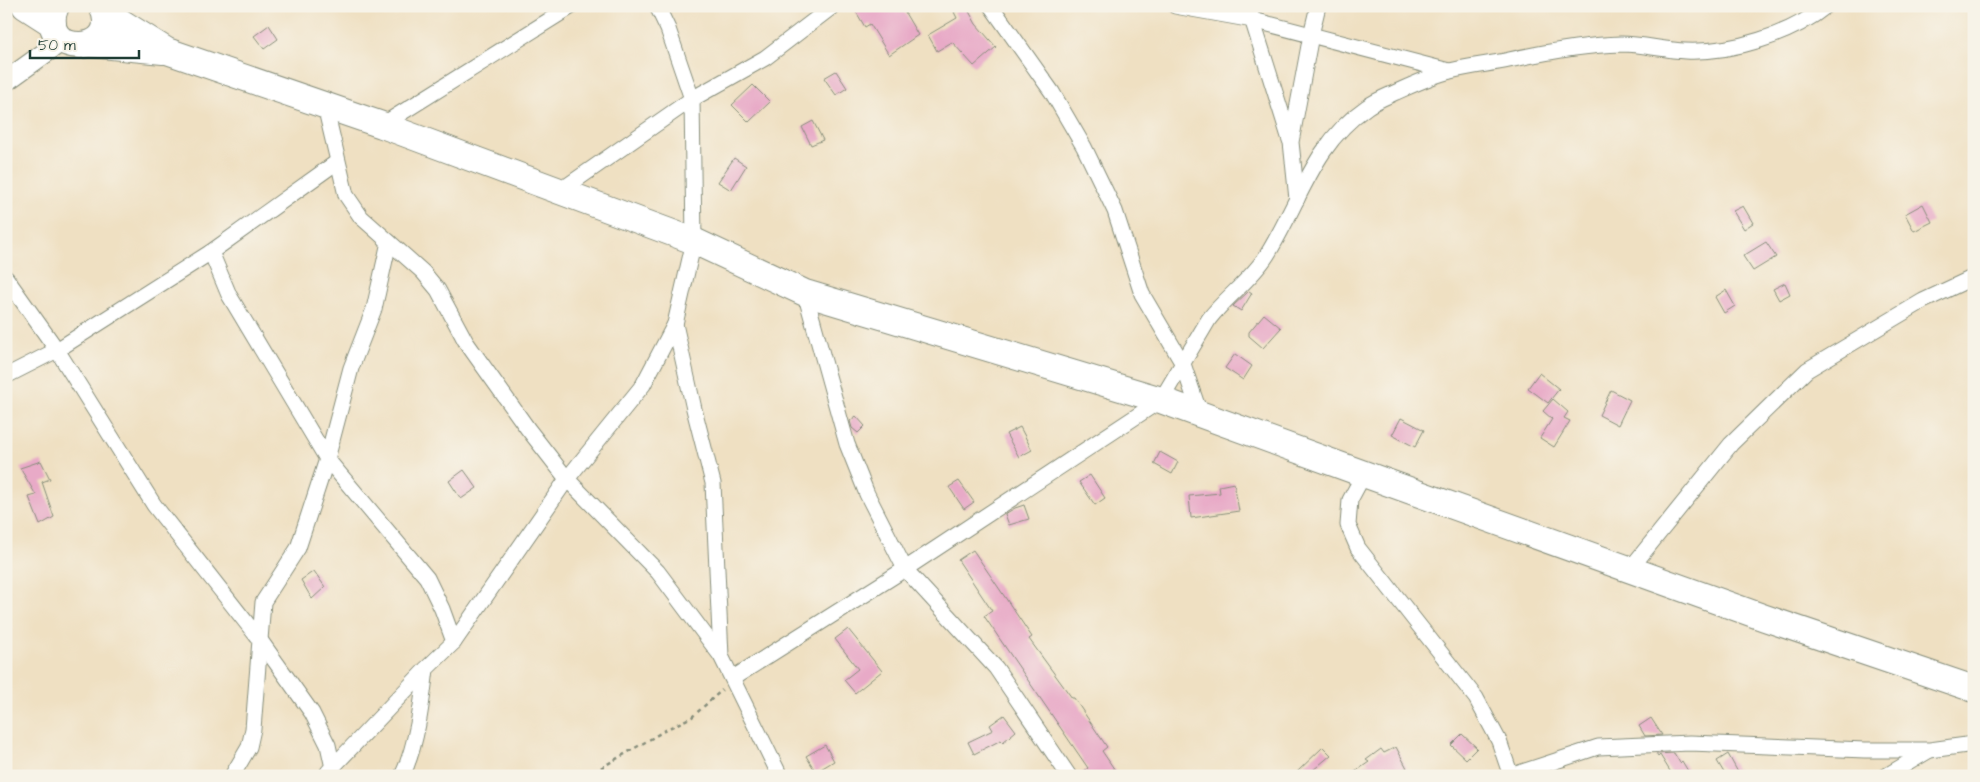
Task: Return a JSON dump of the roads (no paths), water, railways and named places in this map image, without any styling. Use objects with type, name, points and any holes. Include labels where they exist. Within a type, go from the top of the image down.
[{"type":"highway","points":[[24,6],[57,24],[72,45],[82,46],[91,44],[168,51]]},
{"type":"highway","points":[[91,44],[99,38],[104,30],[106,21],[104,9]]},
{"type":"highway","points":[[104,9],[168,51],[382,125],[694,240],[805,293],[1161,400],[1630,569],[1974,689]]},
{"type":"street","points":[[382,125],[572,6]]},
{"type":"street","points":[[329,773],[426,669],[454,642],[567,479],[643,384],[675,324],[694,240],[692,99],[668,29],[657,6]]},
{"type":"street","points":[[560,191],[692,99],[765,58],[833,6]]},
{"type":"street","points":[[991,6],[1052,92],[1084,147],[1115,211],[1142,294],[1183,364],[1200,414]]},
{"type":"street","points":[[1175,6],[1250,13],[1311,35],[1449,71]]},
{"type":"street","points":[[1291,142],[1318,6]]},
{"type":"street","points":[[733,678],[905,569],[1161,400],[1214,313],[1242,287],[1266,256],[1285,225],[1317,160],[1346,123],[1369,105],[1425,79],[1449,71],[1544,53],[1597,45],[1624,44],[1687,51],[1714,50],[1757,41],[1789,29],[1816,14],[1826,6]]},
{"type":"street","points":[[1250,13],[1291,142],[1297,199]]},
{"type":"street","points":[[6,81],[57,24]]},
{"type":"street","points":[[325,106],[346,195],[361,217],[423,272],[438,290],[466,342],[528,429],[567,479],[658,572],[721,656],[780,776]]},
{"type":"street","points":[[6,376],[57,350],[211,252],[337,162]]},
{"type":"street","points":[[232,776],[249,747],[253,729],[263,602],[298,548],[327,460],[351,368],[374,309],[389,242]]},
{"type":"street","points":[[211,252],[229,296],[327,460],[427,578],[442,609],[454,642]]},
{"type":"street","points":[[1630,569],[1731,444],[1807,370],[1923,301],[1974,277]]},
{"type":"street","points":[[6,278],[57,350],[154,505],[260,640],[312,713],[328,745],[329,773]]},
{"type":"street","points":[[805,293],[847,444],[867,494],[905,569],[996,668],[1069,776]]},
{"type":"street","points":[[675,324],[713,483],[721,656]]},
{"type":"street","points":[[1364,474],[1350,500],[1349,508],[1348,525],[1358,548],[1476,698],[1499,741],[1511,776],[1598,747],[1690,743],[1865,750],[1930,750],[1974,744]]},
{"type":"street","points":[[402,776],[407,765],[420,711],[426,669]]},
{"type":"street","points":[[1886,776],[1930,750]]}]
